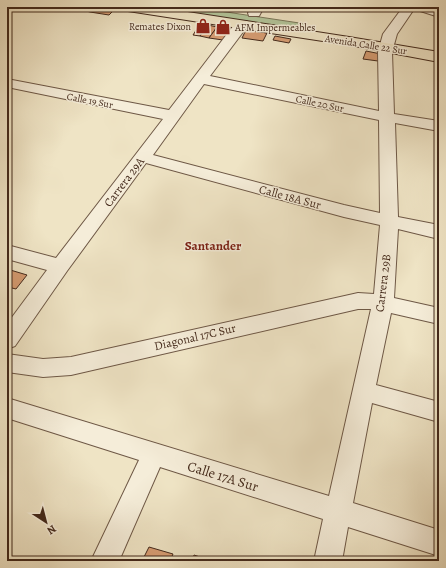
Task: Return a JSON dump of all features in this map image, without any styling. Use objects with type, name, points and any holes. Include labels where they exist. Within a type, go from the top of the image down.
[{"type":"main road","name":"Avenida Calle 22 Sur","points":[[128,7],[251,15]]},
{"type":"main road","name":"Avenida Calle 22 Sur","points":[[212,7],[388,41],[439,57]]},
{"type":"main road","name":"Avenida Calle 22 Sur","points":[[388,41],[439,43]]},
{"type":"street","points":[[388,41],[409,7]]},
{"type":"street","points":[[419,7],[439,13]]},
{"type":"street","name":"Carrera 29A","points":[[7,340],[60,266],[251,15]]},
{"type":"street","name":"Carrera 29B","points":[[328,561],[386,283],[389,222],[386,117],[388,41]]},
{"type":"street","name":"Calle 20 Sur","points":[[201,79],[386,117],[439,126]]},
{"type":"street","name":"Calle 19 Sur","points":[[7,83],[173,116]]},
{"type":"street","name":"Calle 18A Sur","points":[[142,157],[389,222],[439,232]]},
{"type":"street","points":[[7,252],[60,266]]},
{"type":"street","name":"Diagonal 17C Sur","points":[[7,363],[44,368],[71,366],[358,301],[383,303],[439,316]]},
{"type":"street","points":[[363,391],[439,412]]},
{"type":"street","name":"Calle 17A Sur","points":[[7,408],[439,543]]},
{"type":"street","points":[[105,561],[154,454]]},
{"type":"green space","points":[[155,7],[193,7],[306,24],[304,31]]},
{"type":"building","points":[[81,7],[94,8],[90,12],[79,9]]},
{"type":"building","points":[[94,8],[113,11],[109,15],[90,12]]},
{"type":"building","points":[[200,24],[208,25],[200,36],[193,35]]},
{"type":"building","points":[[208,25],[217,27],[209,38],[200,36]]},
{"type":"building","points":[[217,27],[231,29],[223,40],[209,38]]},
{"type":"building","points":[[246,30],[267,33],[263,41],[242,38]]},
{"type":"building","points":[[275,36],[291,39],[289,43],[273,40]]},
{"type":"building","points":[[366,51],[381,54],[378,61],[363,59]]},
{"type":"building","points":[[7,269],[27,275],[16,289],[12,288],[8,294],[11,295],[7,301]]},
{"type":"building","points":[[149,547],[173,554],[170,561],[142,561]]},
{"type":"building","points":[[194,555],[212,561],[192,561]]},
{"type":"place","name":"Remates Dixon","points":[[203,26]]},
{"type":"place","name":"AFM Impermeables","points":[[223,27]]},
{"type":"district","name":"Santander","points":[[213,245]]}]
